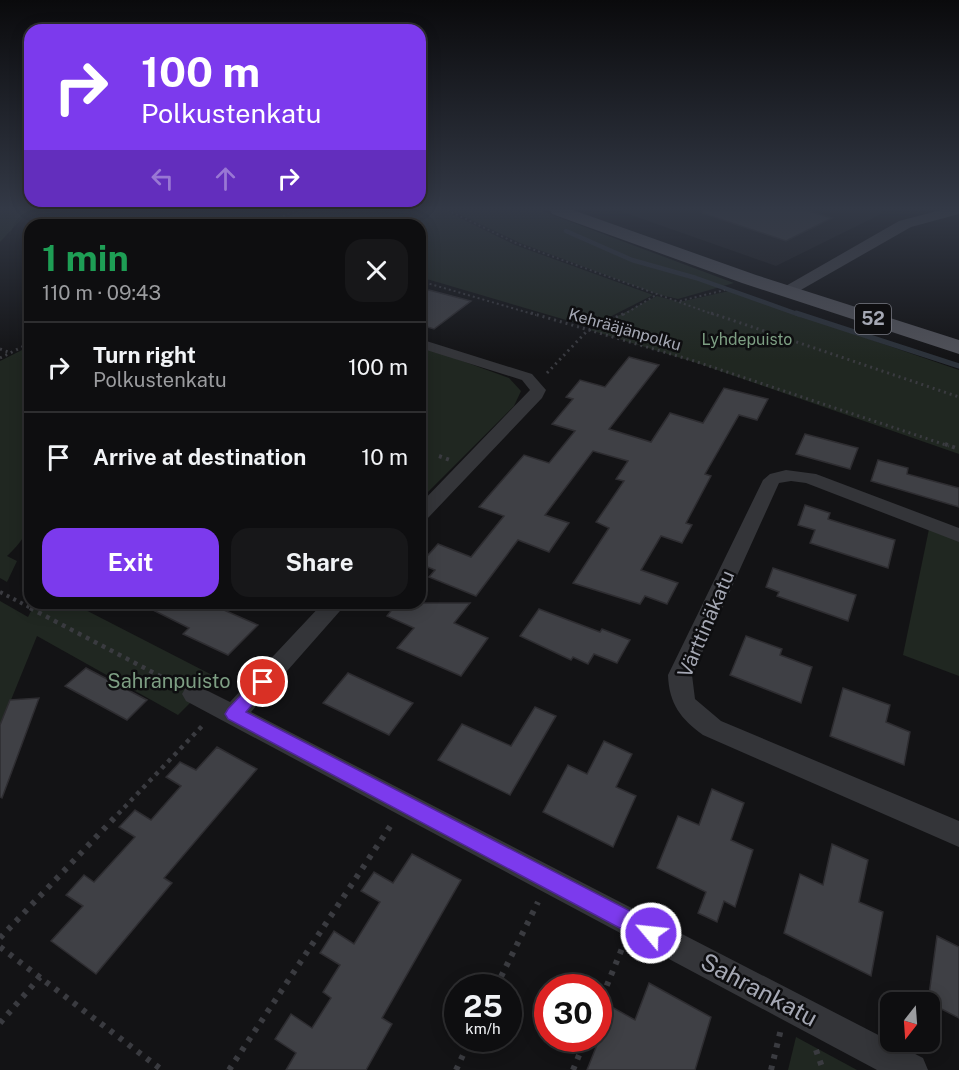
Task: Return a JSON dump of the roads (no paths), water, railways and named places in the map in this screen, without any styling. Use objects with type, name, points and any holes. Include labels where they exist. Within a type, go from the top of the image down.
[{"type":"main road","name":"52","points":[[696,260],[959,347]]},
{"type":"main road","points":[[786,291],[841,260]]},
{"type":"street","points":[[426,345],[527,377],[536,385],[536,396],[426,509]]},
{"type":"street","name":"Värttinäkatu","points":[[959,535],[810,478],[789,474],[778,476],[771,480],[680,675],[680,694],[688,711],[712,728],[959,834]]},
{"type":"street","points":[[227,710],[330,609]]},
{"type":"street","name":"Sahrankatu","points":[[194,694],[911,1070]]},
{"type":"waterway","points":[[632,260],[696,278],[800,315]]},
{"type":"waterway","points":[[796,313],[959,366]]},
{"type":"park label","name":"Lyhdepuisto","points":[[747,339]]},
{"type":"park label","name":"Sahranpuisto","points":[[169,681]]}]
